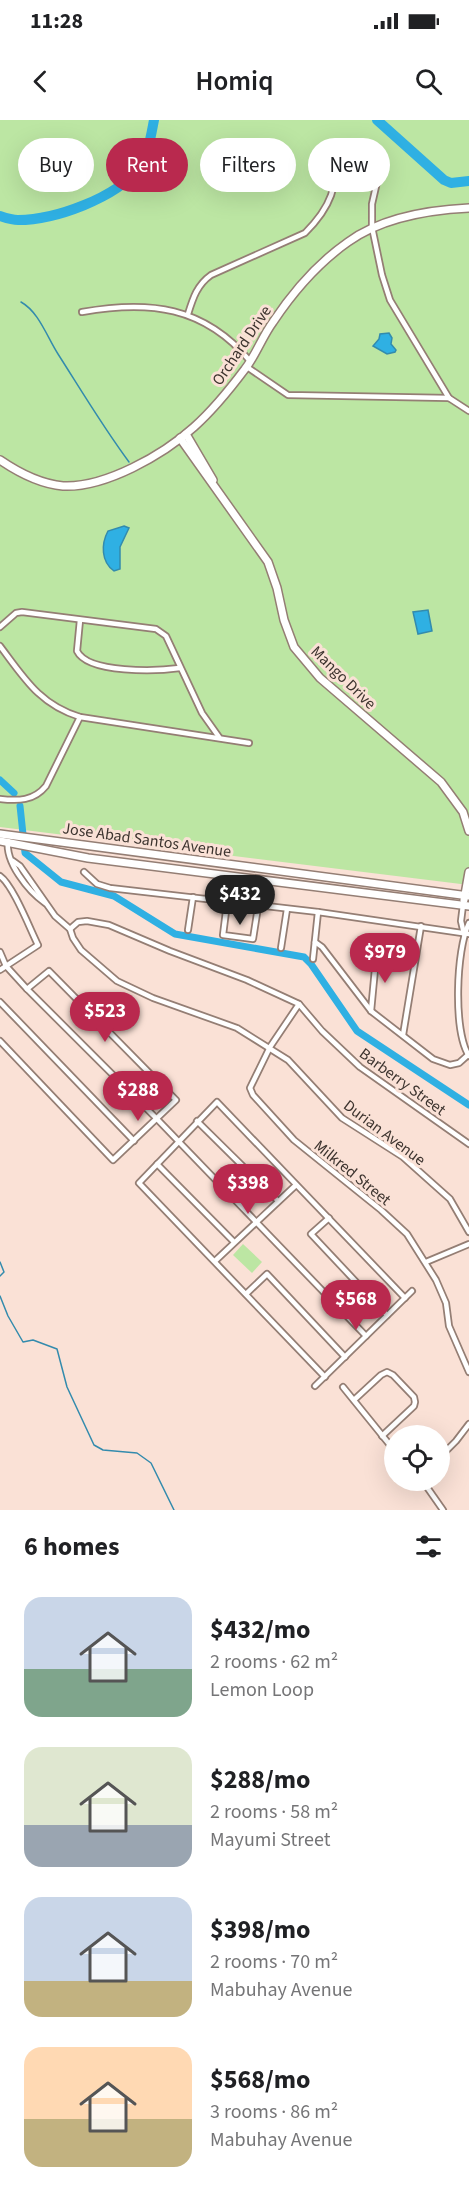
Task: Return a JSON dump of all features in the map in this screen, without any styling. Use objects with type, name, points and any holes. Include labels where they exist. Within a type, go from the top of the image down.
[{"type":"street","points":[[188,314],[201,282],[211,275],[305,233],[316,222],[332,196],[339,145],[341,142],[349,144],[375,171],[372,227],[390,300],[449,398],[469,411]]},
{"type":"street","name":"Orchard Drive","points":[[0,460],[40,482],[64,486],[97,482],[130,469],[183,436],[221,398],[249,364],[272,322],[297,289],[347,243],[372,227],[445,209],[469,208]]},
{"type":"street","points":[[82,312],[115,306],[152,306],[188,314],[224,336],[249,364],[288,395],[449,398]]},
{"type":"street","name":"Mango Drive","points":[[183,436],[201,469],[217,487],[268,562],[294,647],[320,678],[441,783],[463,812],[469,831]]},
{"type":"street","points":[[0,627],[16,613],[22,612],[156,629],[166,636],[201,713],[219,738]]},
{"type":"street","points":[[80,620],[77,651],[87,660],[132,671],[153,672],[180,669]]},
{"type":"street","points":[[0,646],[32,688],[58,709],[80,717],[249,743]]},
{"type":"street","points":[[0,799],[24,800],[40,793],[46,786],[80,717]]},
{"type":"street","name":"Jose Abad Santos Avenue","points":[[0,834],[10,840],[467,895]]},
{"type":"street","name":"Durian Avenue","points":[[10,840],[7,848],[13,861],[20,866],[46,904],[70,929],[81,950],[117,981],[153,998],[237,1028],[270,1047],[288,1060],[342,1118],[403,1157],[450,1199],[469,1232]]},
{"type":"street","name":"Jose Abad Santos Avenue","points":[[32,842],[88,858],[466,905]]},
{"type":"street","points":[[84,872],[97,884],[110,888],[318,912],[466,934]]},
{"type":"street","points":[[466,934],[461,921],[466,905],[469,872]]},
{"type":"street","points":[[0,876],[19,905],[38,945],[0,970]]},
{"type":"street","points":[[189,930],[193,897]]},
{"type":"street","points":[[227,903],[223,934],[253,939],[258,906]]},
{"type":"street","points":[[281,948],[287,909]]},
{"type":"street","points":[[313,959],[318,912]]},
{"type":"street","name":"Barberry Street","points":[[70,929],[78,922],[87,921],[109,925],[247,980],[299,1004],[322,1031],[360,1067],[469,1144]]},
{"type":"street","points":[[315,942],[322,947],[371,1011],[433,1059],[450,1065],[459,1063],[468,1056],[462,1044],[458,977],[469,923]]},
{"type":"street","points":[[402,1035],[421,926]]},
{"type":"street","points":[[0,951],[6,966],[27,989],[157,1119],[366,1336]]},
{"type":"street","points":[[371,1011],[375,969],[373,961]]},
{"type":"street","points":[[0,1041],[113,1160],[176,1100],[49,971],[27,989]]},
{"type":"street","points":[[0,1002],[134,1141]]},
{"type":"street","name":"Milkred Street","points":[[299,1004],[270,1047],[253,1078],[250,1088],[253,1095],[294,1140],[381,1210],[407,1234],[426,1262],[446,1303],[449,1326],[469,1372]]},
{"type":"street","points":[[325,1377],[140,1184],[139,1181],[197,1121],[217,1102],[405,1298]]},
{"type":"street","points":[[197,1121],[278,1201]]},
{"type":"street","points":[[157,1164],[234,1242]]},
{"type":"street","points":[[215,1261],[296,1185]]},
{"type":"street","points":[[328,1218],[311,1234],[387,1315]]},
{"type":"street","points":[[426,1262],[469,1244]]},
{"type":"street","points":[[246,1294],[267,1274],[345,1357]]},
{"type":"street","points":[[315,1386],[412,1291]]},
{"type":"street","points":[[354,1400],[387,1372],[393,1375],[414,1397],[414,1406],[382,1436]]},
{"type":"street","points":[[343,1387],[384,1438]]},
{"type":"street","points":[[450,1447],[469,1424]]},
{"type":"street","points":[[429,1491],[442,1510]]},
{"type":"green space","points":[[0,120],[469,120],[469,885],[0,827]]},
{"type":"green space","points":[[243,1244],[262,1262],[252,1273],[233,1255]]},
{"type":"water","points":[[389,333],[392,338],[391,344],[396,350],[387,354],[373,346],[380,334]]},
{"type":"water","points":[[124,526],[129,528],[120,547],[120,569],[114,571],[105,558],[104,541],[108,531]]},
{"type":"water","points":[[428,610],[432,631],[418,634],[413,612]]},
{"type":"waterway","points":[[0,216],[18,220],[49,216],[84,205],[116,189],[129,179],[145,158],[154,120]]},
{"type":"waterway","points":[[377,120],[444,180],[451,183],[469,181]]},
{"type":"waterway","points":[[21,302],[38,318],[58,354],[129,462]]},
{"type":"waterway","points":[[0,780],[14,793]]},
{"type":"waterway","points":[[20,806],[25,853],[61,882],[114,896],[175,934],[304,957],[357,1031],[469,1105]]},
{"type":"waterway","points":[[0,1262],[4,1272],[0,1276]]},
{"type":"waterway","points":[[0,1296],[23,1342],[33,1340],[57,1349],[67,1387],[94,1445],[103,1450],[137,1453],[151,1463],[174,1510]]}]
